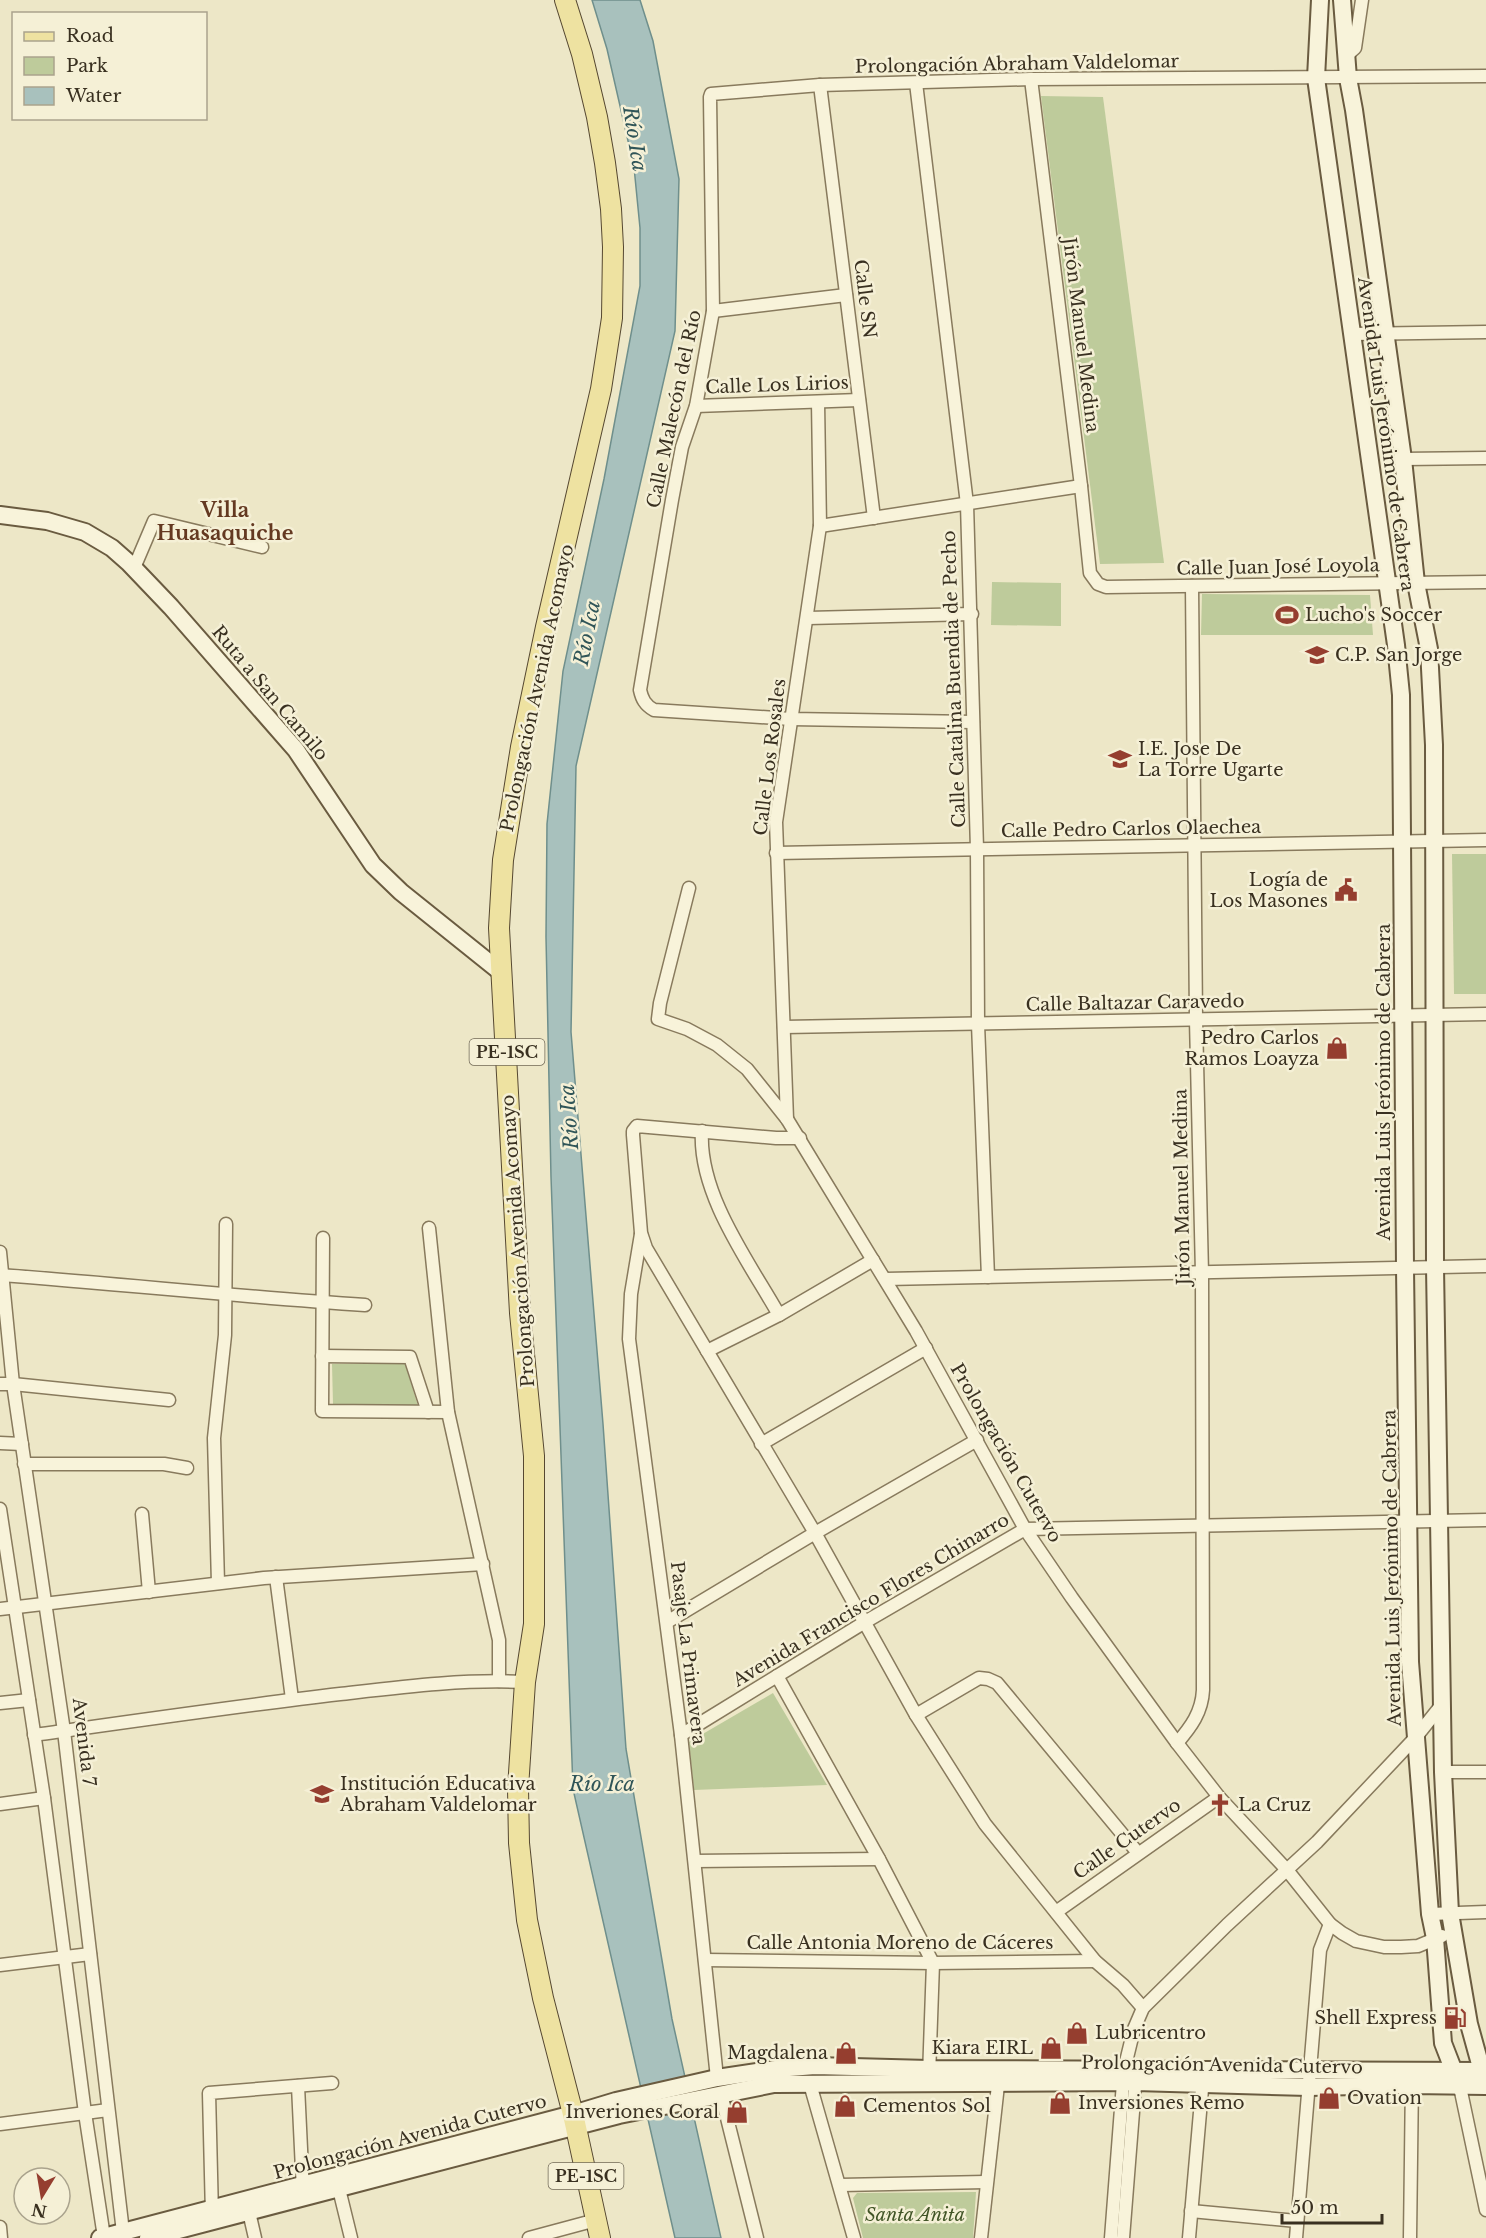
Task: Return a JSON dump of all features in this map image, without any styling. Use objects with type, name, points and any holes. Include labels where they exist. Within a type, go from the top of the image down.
[{"type":"main road","name":"Prolongación Avenida Acomayo","points":[[565,0],[582,54],[605,163],[612,228],[613,307],[609,347],[601,389],[534,686],[509,814],[499,900],[520,1313],[534,1456],[534,1624],[525,1682],[518,1811],[523,1895],[543,1998],[575,2121],[598,2229]]},
{"type":"street","name":"Avenida Luis Jerónimo de Cabrera","points":[[1320,0],[1316,78],[1396,645],[1401,695],[1410,1662],[1430,1914],[1435,1938],[1443,2043],[1457,2079]]},
{"type":"street","name":"Avenida Luis Jerónimo de Cabrera","points":[[1342,0],[1348,78],[1403,459],[1416,583],[1429,649],[1434,745],[1435,841],[1435,1268],[1440,1707],[1450,1913],[1469,2024],[1485,2076]]},
{"type":"street","points":[[1346,56],[1355,48],[1362,0]]},
{"type":"street","name":"Prolongación Abraham Valdelomar","points":[[718,92],[820,85],[1031,79],[1486,76]]},
{"type":"street","name":"Jirón Manuel Medina","points":[[1031,79],[1090,573],[1098,584],[1106,587]]},
{"type":"street","name":"Calle Catalina Buendia de Pecho","points":[[916,83],[967,504],[972,614],[977,849],[978,1024],[988,1277]]},
{"type":"street","name":"Calle SN","points":[[820,85],[874,518]]},
{"type":"street","name":"Calle Malecón del Río","points":[[718,92],[710,96],[713,311],[696,406],[682,447],[640,690],[644,701],[654,710],[791,719]]},
{"type":"street","points":[[713,311],[846,295]]},
{"type":"street","points":[[1352,334],[1486,332]]},
{"type":"street","name":"Calle Los Lirios","points":[[696,406],[859,400]]},
{"type":"street","name":"Calle Los Rosales","points":[[787,1119],[776,822],[820,526],[818,402]]},
{"type":"street","points":[[1403,459],[1486,458]]},
{"type":"street","points":[[820,526],[1081,486]]},
{"type":"street","name":"Ruta a San Camilo","points":[[0,515],[47,521],[85,532],[112,548],[134,567],[301,756],[373,865],[401,892],[502,973]]},
{"type":"street","points":[[134,567],[153,521],[262,547]]},
{"type":"street","name":"Calle Juan José Loyola","points":[[1106,587],[1486,582]]},
{"type":"street","name":"Jirón Manuel Medina","points":[[1177,1743],[1194,1722],[1203,1702],[1202,1272],[1196,1020],[1192,586]]},
{"type":"street","points":[[808,618],[972,614]]},
{"type":"street","points":[[791,719],[973,722]]},
{"type":"street","name":"Calle Pedro Carlos Olaechea","points":[[776,853],[1486,840]]},
{"type":"street","name":"Prolongación Cutervo","points":[[690,888],[658,1008],[657,1016],[660,1022],[687,1029],[717,1045],[747,1070],[787,1119],[886,1279],[1025,1529],[1177,1743],[1219,1797],[1287,1870],[1330,1924],[1342,1933],[1356,1941],[1384,1947],[1418,1946],[1454,1933]]},
{"type":"street","name":"Calle Baltazar Caravedo","points":[[784,1027],[1486,1014]]},
{"type":"street","points":[[800,1138],[776,1138],[640,1125],[634,1128],[641,1233],[655,1264],[815,1533],[916,1715],[985,1824],[1095,1961],[1123,1985],[1143,2008]]},
{"type":"street","points":[[702,1131],[701,1150],[716,1203],[779,1315]]},
{"type":"street","points":[[218,1583],[214,1438],[224,1347],[226,1224]]},
{"type":"street","points":[[429,1228],[448,1412],[499,1640],[499,1681]]},
{"type":"street","name":"Pasaje La Primavera","points":[[641,1233],[631,1294],[629,1339],[681,1735],[705,1960],[714,2087],[758,2238]]},
{"type":"street","points":[[323,1238],[322,1411],[448,1412]]},
{"type":"street","name":"Avenida 7","points":[[0,1252],[13,1384],[64,1731],[124,2235]]},
{"type":"street","points":[[707,1351],[779,1315],[873,1260]]},
{"type":"street","points":[[886,1279],[1486,1266]]},
{"type":"street","points":[[2,1275],[93,1281],[225,1296],[365,1305]]},
{"type":"street","points":[[761,1444],[926,1348]]},
{"type":"street","points":[[322,1356],[410,1357],[428,1412]]},
{"type":"street","points":[[0,1384],[169,1400]]},
{"type":"street","points":[[667,1622],[815,1533],[977,1440]]},
{"type":"street","points":[[0,1443],[22,1444]]},
{"type":"street","points":[[24,1464],[164,1464],[187,1468]]},
{"type":"street","points":[[0,1509],[44,1798],[103,2238]]},
{"type":"street","points":[[142,1514],[149,1592]]},
{"type":"street","name":"Avenida Francisco Flores Chinarro","points":[[681,1735],[865,1622],[1025,1529],[1486,1520]]},
{"type":"street","points":[[0,1609],[276,1577],[483,1564]]},
{"type":"street","points":[[276,1577],[292,1699]]},
{"type":"street","points":[[777,1676],[879,1859],[933,1963],[929,2076]]},
{"type":"street","points":[[916,1715],[979,1678],[997,1683],[1138,1853]]},
{"type":"street","points":[[33,1735],[292,1699],[416,1685],[525,1682]]},
{"type":"street","points":[[0,1704],[29,1700]]},
{"type":"street","points":[[1123,2238],[1129,2053],[1134,2029],[1143,2008],[1317,1842],[1416,1737],[1440,1707]]},
{"type":"street","points":[[1443,1772],[1486,1772]]},
{"type":"street","name":"Calle Cutervo","points":[[1056,1912],[1219,1797]]},
{"type":"street","points":[[0,1804],[44,1798]]},
{"type":"street","points":[[695,1862],[879,1859]]},
{"type":"street","points":[[1430,1914],[1486,1912]]},
{"type":"street","points":[[1296,2238],[1320,1950],[1330,1924]]},
{"type":"street","points":[[0,1965],[90,1954]]},
{"type":"street","name":"Calle Antonia Moreno de Cáceres","points":[[705,1960],[933,1963],[1095,1961]]},
{"type":"street","points":[[1410,2238],[1412,2078],[1436,2057],[1443,2043]]},
{"type":"street","name":"Prolongación Avenida Cutervo","points":[[148,2238],[212,2215],[249,2212],[303,2192],[339,2189],[618,2108],[714,2087],[776,2069],[815,2066],[929,2076]]},
{"type":"street","name":"Prolongación Avenida Cutervo","points":[[714,2087],[810,2084],[929,2076],[1203,2076],[1309,2079],[1457,2079],[1485,2076]]},
{"type":"street","points":[[981,2238],[999,2076]]},
{"type":"street","points":[[1111,2238],[1130,2076]]},
{"type":"street","points":[[1189,2238],[1203,2076]]},
{"type":"street","points":[[1457,2079],[1486,2210]]},
{"type":"street","points":[[212,2215],[209,2092],[332,2083]]},
{"type":"street","points":[[810,2084],[841,2185],[854,2238]]},
{"type":"street","points":[[298,2086],[303,2192]]},
{"type":"street","points":[[0,2124],[108,2110]]},
{"type":"street","name":"Prolongación Avenida Cutervo","points":[[103,2238],[212,2215],[575,2121]]},
{"type":"street","points":[[841,2185],[986,2182]]},
{"type":"street","points":[[339,2189],[351,2238]]},
{"type":"street","points":[[1191,2211],[1298,2221]]},
{"type":"street","points":[[249,2212],[255,2238]]},
{"type":"street","points":[[0,2227],[1,2238]]},
{"type":"street","points":[[529,2238],[598,2229]]},
{"type":"green space","points":[[1041,96],[1103,97],[1164,563],[1100,564]]},
{"type":"green space","points":[[992,582],[1061,583],[1061,626],[991,625]]},
{"type":"green space","name":"Lucho's Soccer","points":[[1202,594],[1370,595],[1373,635],[1201,635]]},
{"type":"green space","points":[[1452,854],[1486,854],[1486,994],[1454,994]]},
{"type":"green space","points":[[332,1364],[405,1364],[418,1406],[333,1404]]},
{"type":"green space","points":[[773,1693],[827,1785],[694,1790],[689,1742]]},
{"type":"green space","name":"Santa Anita","points":[[976,2192],[973,2238],[863,2238],[853,2198],[857,2193]]},
{"type":"water","name":"Río Ica","points":[[592,0],[640,0],[653,41],[679,179],[675,331],[576,766],[571,1032],[603,1424],[626,1749],[672,2019],[721,2238],[675,2238],[573,1789],[551,1177],[546,937],[547,824],[563,671],[604,479],[640,286],[640,228],[634,167],[607,49]]},
{"type":"place","name":"Lucho's Soccer","points":[[1287,615]]},
{"type":"place","name":"C.P. San Jorge","points":[[1317,655]]},
{"type":"place","name":"I.E. Jose De La Torre Ugarte","points":[[1120,759]]},
{"type":"place","name":"Logía de Los Masones","points":[[1346,890]]},
{"type":"place","name":"Pedro Carlos Ramos Loayza","points":[[1337,1048]]},
{"type":"place","name":"Institución Educativa Abraham Valdelomar","points":[[322,1794]]},
{"type":"place","name":"La Cruz","points":[[1220,1805]]},
{"type":"place","name":"Shell Express","points":[[1455,2018]]},
{"type":"place","name":"Lubricentro","points":[[1077,2033]]},
{"type":"place","name":"Kiara EIRL","points":[[1051,2048]]},
{"type":"place","name":"Magdalena","points":[[846,2053]]},
{"type":"place","name":"Ovation","points":[[1329,2098]]},
{"type":"place","name":"Inversiones Remo","points":[[1060,2103]]},
{"type":"place","name":"Cementos Sol","points":[[845,2106]]},
{"type":"place","name":"Inveriones Coral","points":[[737,2112]]},
{"type":"district","name":"Villa Huasaquiche","points":[[225,522]]}]
